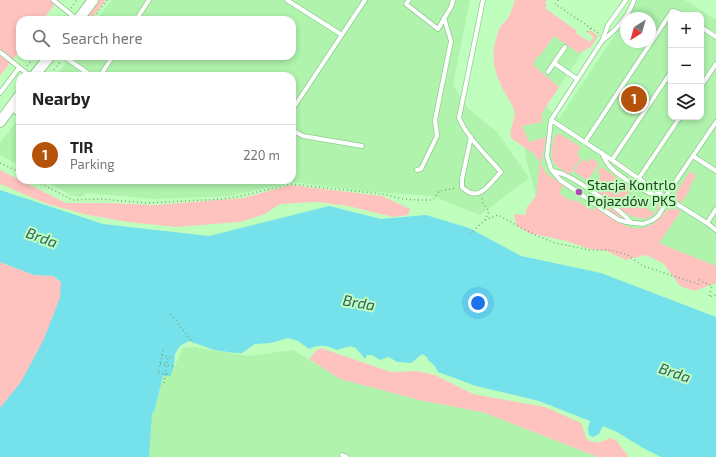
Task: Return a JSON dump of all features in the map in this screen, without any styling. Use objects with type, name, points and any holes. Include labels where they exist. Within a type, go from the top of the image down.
[{"type":"street","points":[[81,16],[93,0]]},
{"type":"street","points":[[37,72],[47,60]]},
{"type":"street","points":[[0,122],[16,100]]},
{"type":"lane","points":[[53,0],[73,16]]},
{"type":"lane","points":[[139,16],[149,0]]},
{"type":"lane","points":[[287,0],[342,35]]},
{"type":"lane","points":[[296,104],[365,0]]},
{"type":"lane","points":[[409,0],[406,4],[438,28],[451,8],[453,0]]},
{"type":"lane","points":[[471,137],[462,179],[462,187],[469,193],[475,194],[481,193],[501,172],[471,137],[463,128],[459,118],[483,0]]},
{"type":"lane","points":[[626,0],[608,25],[602,42],[551,120],[547,156],[549,164],[560,180],[619,220],[643,224],[653,220],[661,212],[667,198],[716,122]]},
{"type":"lane","points":[[602,42],[615,31],[632,6],[634,0]]},
{"type":"lane","points":[[585,142],[668,17]]},
{"type":"lane","points":[[417,170],[421,169],[437,136],[434,120],[451,41],[444,18]]},
{"type":"lane","points":[[704,29],[716,37]]},
{"type":"lane","points":[[548,72],[565,47]]},
{"type":"lane","points":[[0,52],[25,72]]},
{"type":"lane","points":[[70,60],[86,72]]},
{"type":"lane","points":[[102,72],[110,60]]},
{"type":"lane","points":[[554,63],[577,79]]},
{"type":"lane","points":[[702,84],[716,64]]},
{"type":"lane","points":[[17,72],[20,68]]},
{"type":"lane","points":[[0,93],[16,73]]},
{"type":"lane","points":[[612,160],[668,76]]},
{"type":"lane","points":[[10,108],[16,112]]},
{"type":"lane","points":[[551,120],[716,230]]},
{"type":"lane","points":[[639,178],[678,120]]},
{"type":"lane","points":[[296,132],[303,136],[362,146]]},
{"type":"lane","points":[[602,153],[611,168],[623,177],[650,194],[667,198]]},
{"type":"lane","points":[[693,156],[716,171]]},
{"type":"lane","points":[[553,170],[568,176],[624,214],[629,218],[631,223]]},
{"type":"lane","points":[[706,223],[716,209]]},
{"type":"lane","points":[[342,455],[347,457]]},
{"type":"path","points":[[95,16],[107,0]]},
{"type":"path","points":[[558,0],[556,4],[600,34]]},
{"type":"path","points":[[587,32],[591,28]]},
{"type":"path","points":[[52,72],[61,60]]},
{"type":"path","points":[[0,163],[16,170]]},
{"type":"path","points":[[42,184],[73,200],[101,199],[148,203],[240,196],[290,184],[382,194],[419,200],[433,200],[439,191],[462,187]]},
{"type":"path","points":[[481,193],[483,203],[489,211],[486,220]]},
{"type":"path","points":[[470,234],[486,220],[498,216],[533,234],[555,243],[590,250],[609,250],[626,254],[643,266],[698,284],[699,280],[716,287]]},
{"type":"path","points":[[712,286],[709,297],[716,296]]},
{"type":"path","points":[[171,314],[193,343]]},
{"type":"path","points":[[163,350],[158,373],[171,374]]},
{"type":"path","points":[[162,355],[174,358]]},
{"type":"path","points":[[164,383],[168,356]]},
{"type":"path","points":[[160,364],[174,366]]},
{"type":"shaded area","points":[[0,0],[58,0],[46,16],[16,16],[16,55],[0,76]]},
{"type":"shaded area","points":[[98,0],[106,0],[93,16],[86,16]]},
{"type":"shaded area","points":[[112,0],[470,0],[453,85],[468,108],[497,132],[529,178],[480,215],[432,196],[361,191],[296,182],[296,72],[57,72],[60,71],[67,60],[296,60],[296,16],[99,16]]},
{"type":"shaded area","points":[[515,0],[547,0],[545,3],[547,5],[545,8],[577,31],[576,33],[590,42],[594,37],[588,33],[590,30],[598,36],[591,47],[579,53],[554,36],[539,57],[537,56],[533,65],[559,87],[542,113],[542,122],[522,126],[529,142],[546,137],[541,165],[547,174],[563,185],[559,193],[572,202],[574,199],[593,211],[595,207],[623,225],[631,227],[646,227],[654,223],[670,209],[681,211],[659,243],[716,266],[716,283],[694,291],[680,286],[663,263],[646,255],[626,260],[606,251],[590,249],[566,241],[529,233],[516,225],[514,214],[525,215],[527,207],[536,196],[540,161],[534,154],[511,138],[510,133],[515,115],[514,109],[499,80],[494,62],[495,42],[499,30],[508,18]]},
{"type":"shaded area","points":[[638,0],[685,0],[704,12],[668,12],[668,120],[704,120],[704,12],[716,20],[716,266],[536,196],[526,159],[522,126],[542,122],[542,113],[546,106],[559,119],[620,27],[620,48],[656,48],[656,12],[630,12]]},
{"type":"shaded area","points":[[550,19],[588,44],[559,87],[531,64]]},
{"type":"shaded area","points":[[16,122],[16,164],[0,155],[0,143]]},
{"type":"shaded area","points":[[560,134],[581,147],[577,154],[581,158],[569,175],[555,164],[552,158],[554,140],[556,135]]},
{"type":"shaded area","points":[[592,158],[599,164],[589,178],[591,179],[587,184],[591,180],[596,183],[601,175],[597,172],[601,167],[616,177],[611,184],[618,189],[623,182],[633,188],[627,196],[654,213],[658,207],[656,205],[659,201],[660,206],[655,213],[643,219],[636,218],[583,185],[587,180],[573,171],[583,159],[588,162]]},
{"type":"shaded area","points":[[0,170],[16,178],[16,184],[28,184],[66,203],[155,205],[243,198],[290,185],[382,196],[410,209],[408,215],[393,217],[348,206],[318,202],[280,204],[265,214],[240,222],[176,227],[128,222],[88,215],[47,204],[0,184]]},
{"type":"shaded area","points":[[690,171],[696,176],[689,187],[691,188],[681,203],[677,200],[675,194]]},
{"type":"shaded area","points":[[51,184],[285,184],[229,196],[155,199],[87,193],[80,197],[70,195]]},
{"type":"shaded area","points":[[594,197],[624,218],[619,217],[592,200]]},
{"type":"shaded area","points":[[0,262],[34,275],[53,276],[61,282],[76,287],[0,457]]},
{"type":"shaded area","points":[[195,347],[248,356],[293,350],[340,379],[423,401],[482,412],[597,457],[149,457],[152,414],[155,409],[163,376],[170,376],[183,348]]},
{"type":"shaded area","points":[[321,348],[391,372],[417,371],[435,375],[473,394],[545,407],[581,423],[587,440],[598,443],[610,438],[616,440],[629,457],[598,457],[482,412],[423,401],[340,379],[309,359],[317,350]]},
{"type":"water","name":"Brda","points":[[0,190],[103,224],[209,236],[329,206],[381,219],[426,215],[469,228],[521,256],[601,273],[716,317],[716,457],[661,457],[617,432],[603,426],[599,434],[593,437],[589,435],[588,429],[590,421],[539,401],[476,386],[438,372],[427,357],[422,354],[411,363],[397,362],[389,357],[380,360],[372,355],[367,355],[365,359],[356,348],[353,347],[337,350],[326,346],[316,346],[309,349],[298,341],[288,338],[271,343],[255,344],[242,353],[214,350],[189,341],[180,346],[175,354],[174,367],[170,376],[163,376],[155,409],[152,414],[149,457],[0,457],[0,408],[21,382],[43,341],[60,298],[61,282],[53,276],[34,275],[0,262]]},
{"type":"place","name":"TIR","points":[[634,99]]},
{"type":"place","name":"Stacja Kontrlo Pojazdów PKS","points":[[579,192]]}]
